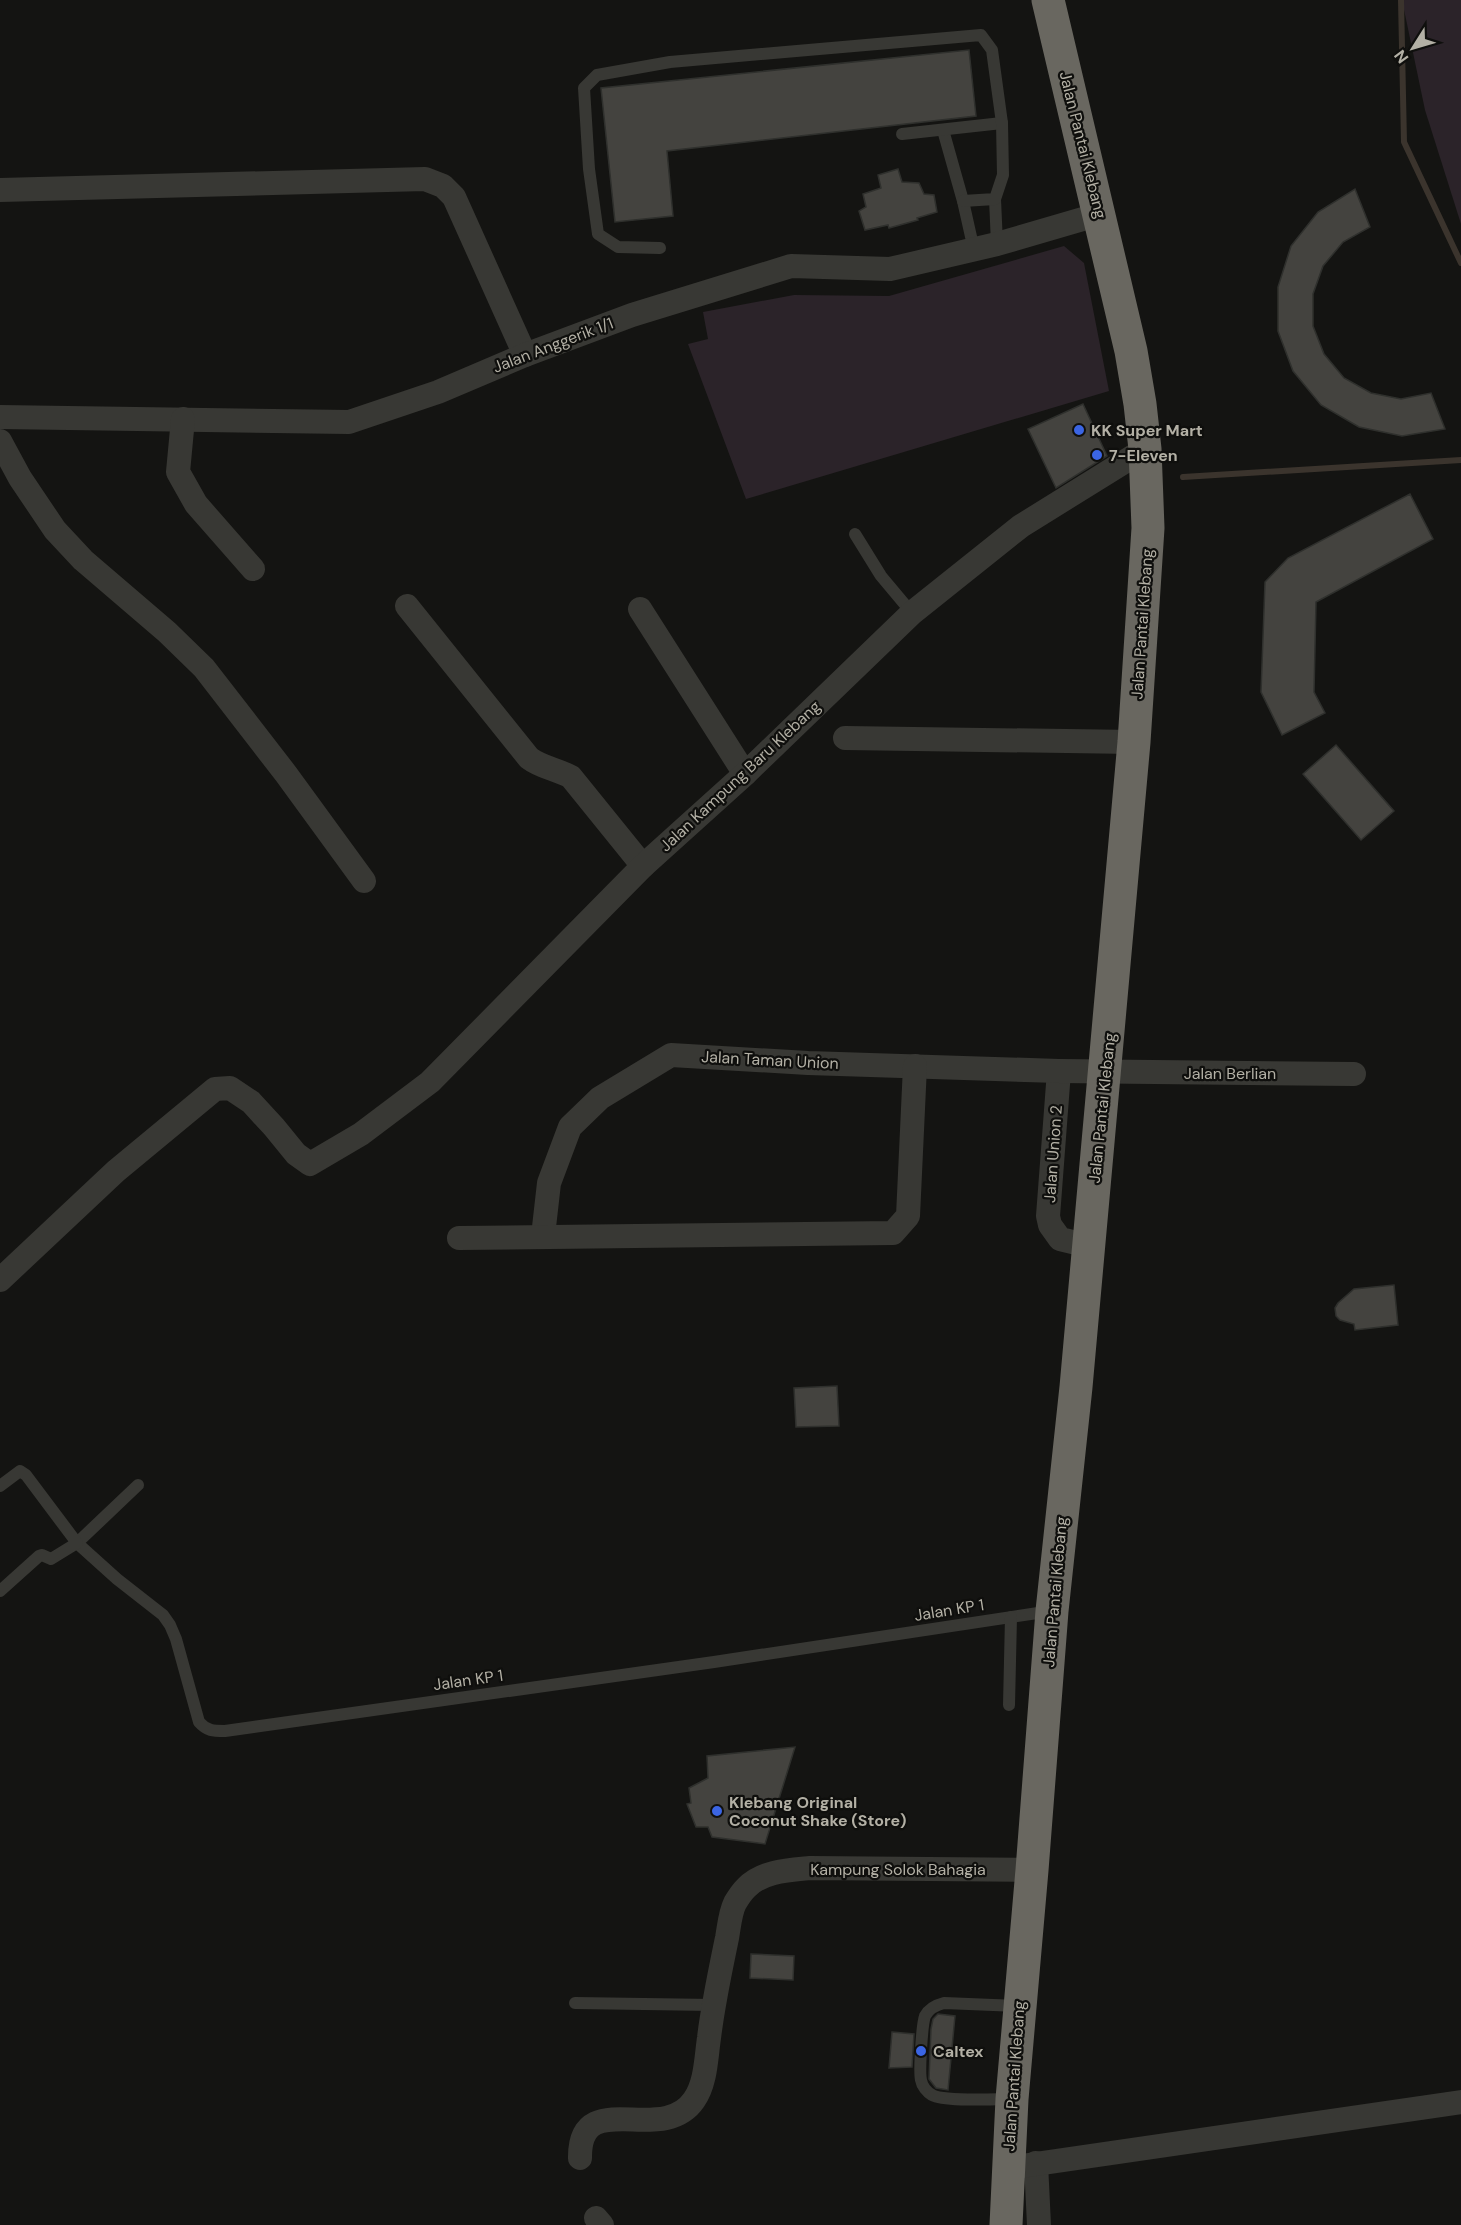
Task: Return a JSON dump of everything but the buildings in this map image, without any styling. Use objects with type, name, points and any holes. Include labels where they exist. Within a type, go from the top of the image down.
[{"type":"highway","name":"Jalan Pantai Klebang","points":[[1006,2225],[1022,2166],[1012,2098],[1019,2006],[1052,1611],[1106,1072],[1134,742],[1148,528],[1145,449],[1131,351],[1048,0]]},
{"type":"street","points":[[0,190],[425,179],[443,186],[454,197],[525,355]]},
{"type":"street","name":"Jalan Anggerik 1/1","points":[[0,417],[349,422],[438,392],[525,355],[632,315],[791,266],[891,269],[986,247],[1100,214]]},
{"type":"street","points":[[183,419],[178,472],[196,504],[254,568]]},
{"type":"street","points":[[0,441],[20,478],[55,530],[83,560],[167,632],[204,668],[286,774],[364,881]]},
{"type":"street","name":"Jalan Kampung Baru Klebang","points":[[0,1280],[116,1171],[215,1089],[230,1088],[251,1102],[296,1154],[310,1164],[361,1134],[430,1082],[643,867],[745,774],[912,613],[1021,526],[1145,449]]},
{"type":"street","points":[[407,606],[529,758],[539,766],[562,772],[571,777],[643,867]]},
{"type":"street","points":[[640,609],[745,774]]},
{"type":"street","points":[[845,738],[1134,742]]},
{"type":"street","name":"Jalan Taman Union","points":[[543,1236],[549,1183],[570,1127],[600,1098],[671,1055],[808,1063],[1106,1072]]},
{"type":"street","points":[[459,1238],[892,1233],[908,1216],[915,1066]]},
{"type":"street","name":"Jalan Union 2","points":[[1059,1071],[1048,1216],[1050,1225],[1060,1239],[1089,1246]]},
{"type":"street","name":"Jalan Berlian","points":[[1106,1072],[1354,1074]]},
{"type":"street","name":"Kampung Solok Bahagia","points":[[713,2005],[734,1904],[746,1887],[765,1876],[784,1870],[810,1868],[1032,1870]]},
{"type":"street","points":[[580,2158],[580,2142],[586,2131],[595,2123],[612,2118],[643,2121],[664,2120],[681,2113],[694,2100],[704,2074],[713,2005]]},
{"type":"street","points":[[1039,2225],[1022,2166],[1461,2102]]},
{"type":"lane","points":[[660,248],[618,247],[598,234],[589,169],[584,88],[597,75],[670,62],[981,35],[992,50],[1002,123],[1003,175],[994,199],[986,247]]},
{"type":"lane","points":[[902,134],[1002,123]]},
{"type":"lane","points":[[943,130],[963,201],[986,247]]},
{"type":"lane","points":[[963,201],[994,199]]},
{"type":"lane","points":[[855,534],[881,576],[912,613]]},
{"type":"lane","name":"Jalan KP 1","points":[[0,1486],[20,1472],[26,1474],[77,1543],[117,1579],[163,1615],[176,1640],[199,1722],[205,1729],[212,1731],[702,1664],[1052,1611]]},
{"type":"lane","points":[[0,1591],[39,1556],[51,1559],[77,1543],[138,1485]]},
{"type":"lane","points":[[1009,1705],[1011,1617]]},
{"type":"lane","points":[[575,2003],[713,2005]]},
{"type":"lane","points":[[1012,2098],[973,2099],[933,2096],[926,2090],[921,2080],[923,2025],[926,2013],[934,2006],[944,2003],[1019,2006]]},
{"type":"shaded area","points":[[1402,0],[1461,0],[1461,224],[1425,110]]},
{"type":"shaded area","points":[[1064,246],[1084,263],[1109,391],[746,499],[688,344],[708,339],[703,312],[794,295],[889,296]]},
{"type":"waterway","points":[[1401,0],[1404,142],[1461,263]]},
{"type":"waterway","points":[[1183,477],[1461,460]]},
{"type":"place","name":"KK Super Mart","points":[[1079,430]]},
{"type":"place","name":"7-Eleven","points":[[1097,455]]},
{"type":"place","name":"Klebang Original Coconut Shake (Store)","points":[[717,1811]]},
{"type":"place","name":"Caltex","points":[[921,2051]]}]
